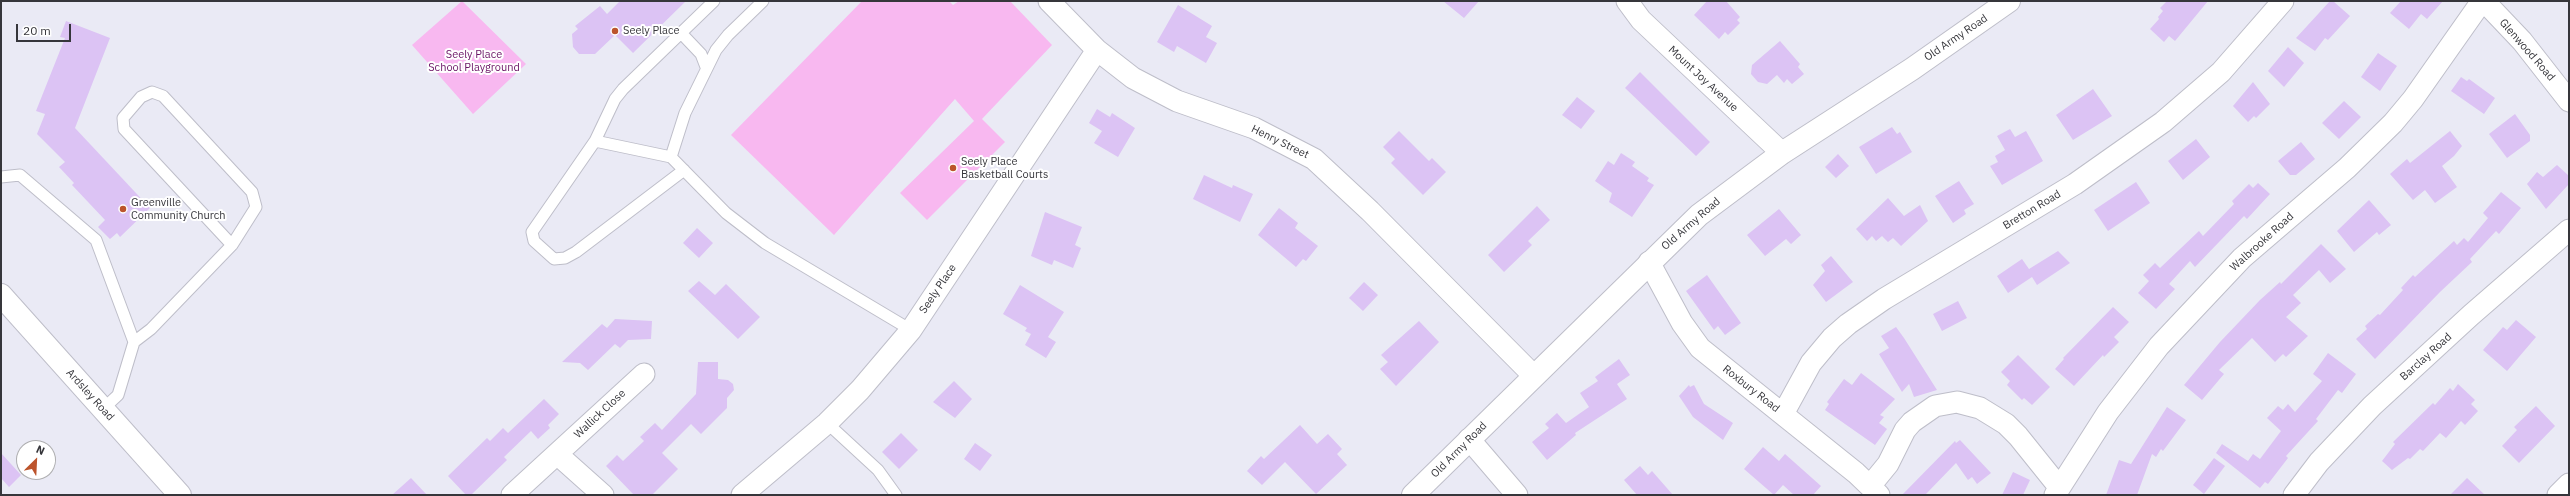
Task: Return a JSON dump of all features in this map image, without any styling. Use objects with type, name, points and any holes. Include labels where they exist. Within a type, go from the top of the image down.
[{"type":"street","name":"Henry Street","points":[[1049,1],[1097,50],[1132,78],[1177,101],[1254,128],[1314,159],[1370,211],[1534,376]]},
{"type":"street","name":"Mount Joy Avenue","points":[[1627,1],[1641,20],[1782,153]]},
{"type":"street","name":"Old Army Road","points":[[1413,495],[1650,262],[1727,193],[1782,153],[1912,69],[2009,1]]},
{"type":"street","name":"Bretton Road","points":[[1783,414],[1811,363],[1832,338],[1848,324],[1884,298],[2075,184],[2163,122],[2221,72],[2283,1]]},
{"type":"street","name":"Glenwood Road","points":[[2483,1],[2522,41],[2569,101]]},
{"type":"street","name":"Walbrooke Road","points":[[2057,491],[2108,412],[2159,346],[2242,258],[2347,168],[2393,123],[2414,99],[2483,1]]},
{"type":"street","name":"Seely Place","points":[[742,495],[827,423],[860,390],[910,330],[1097,50]]},
{"type":"street","name":"Barclay Road","points":[[2294,495],[2319,462],[2372,406],[2569,230]]},
{"type":"street","name":"Roxbury Road","points":[[1650,262],[1682,323],[1700,348],[1875,490]]},
{"type":"street","name":"Ardsley Road","points":[[1,295],[180,495]]},
{"type":"street","name":"Wallick Close","points":[[512,495],[644,374]]},
{"type":"street","points":[[1875,490],[1905,430],[1912,422],[1935,406],[1957,402],[1980,408],[2006,424],[2018,436],[2057,491]]},
{"type":"street","points":[[1469,439],[1517,495]]},
{"type":"street","points":[[557,454],[603,495]]},
{"type":"street","points":[[2558,495],[2569,484]]},
{"type":"lane","points":[[684,170],[576,252],[565,258],[554,259],[534,241],[532,232],[595,142],[615,99],[623,89],[714,1]]},
{"type":"lane","points":[[671,157],[685,113],[706,67],[728,35],[763,1]]},
{"type":"lane","points":[[681,33],[701,54],[706,67]]},
{"type":"lane","points":[[103,409],[118,395],[134,342],[151,329],[232,245],[256,207],[252,192],[163,96],[152,92],[140,97],[123,118],[124,129],[232,245]]},
{"type":"lane","points":[[595,142],[671,157],[726,213],[765,243],[910,330]]},
{"type":"lane","points":[[1,177],[20,175],[96,240],[134,342]]},
{"type":"lane","points":[[827,423],[878,470],[896,495]]},
{"type":"green space","name":"Seely Place School Playground","points":[[462,1],[526,64],[473,114],[412,45]]},
{"type":"green space","points":[[862,1],[949,1],[953,5],[959,1],[1010,1],[1052,45],[982,119],[1005,142],[927,220],[900,193],[974,121],[955,99],[834,235],[731,135]]},
{"type":"building","name":"Seely Place","points":[[620,1],[686,1],[633,53],[615,35],[595,54],[579,54],[573,47],[572,34],[578,29],[575,26],[600,6],[607,14]]},
{"type":"building","points":[[1443,1],[1479,1],[1464,18]]},
{"type":"building","points":[[1707,1],[1726,1],[1740,17],[1737,20],[1740,23],[1728,35],[1725,32],[1719,39],[1694,15]]},
{"type":"building","points":[[2167,1],[2208,1],[2175,41],[2169,36],[2164,42],[2150,29],[2159,19],[2158,17],[2163,11],[2160,8]]},
{"type":"building","points":[[2330,1],[2333,1],[2350,16],[2328,40],[2325,38],[2315,51],[2296,38]]},
{"type":"building","points":[[2401,1],[2443,1],[2427,19],[2421,14],[2409,29],[2390,13]]},
{"type":"building","points":[[1178,5],[1212,26],[1206,37],[1217,43],[1206,63],[1177,46],[1174,52],[1157,42]]},
{"type":"building","points":[[66,21],[110,38],[75,128],[150,208],[120,237],[117,233],[110,239],[98,227],[105,220],[72,185],[74,183],[59,167],[65,162],[37,134],[45,114],[36,111],[65,38],[60,37]]},
{"type":"building","points":[[1780,41],[1800,64],[1798,67],[1804,74],[1792,84],[1787,79],[1784,83],[1777,75],[1767,84],[1758,82],[1751,74],[1752,65]]},
{"type":"building","points":[[2288,47],[2304,63],[2284,87],[2268,71]]},
{"type":"building","points":[[2378,53],[2397,66],[2380,91],[2361,77]]},
{"type":"building","points":[[1640,72],[1710,142],[1696,156],[1625,88]]},
{"type":"building","points":[[2461,77],[2467,81],[2469,79],[2495,98],[2484,114],[2451,91]]},
{"type":"building","points":[[2253,82],[2270,104],[2256,118],[2254,116],[2248,122],[2233,106]]},
{"type":"building","points":[[2093,89],[2112,116],[2073,140],[2056,115]]},
{"type":"building","points":[[1577,97],[1595,111],[1581,129],[1562,115]]},
{"type":"building","points":[[2344,101],[2361,117],[2339,139],[2322,123]]},
{"type":"building","points":[[1097,109],[1110,117],[1112,113],[1135,128],[1118,157],[1094,143],[1102,131],[1089,123]]},
{"type":"building","points":[[2515,114],[2530,135],[2530,141],[2507,158],[2489,134]]},
{"type":"building","points":[[1892,127],[1897,134],[1900,132],[1912,152],[1876,174],[1859,147]]},
{"type":"building","points":[[2010,129],[2015,137],[2026,131],[2043,161],[2002,185],[1990,166],[1998,162],[1995,156],[2005,150],[1997,136]]},
{"type":"building","points":[[1399,131],[1429,161],[1432,158],[1446,172],[1423,195],[1391,163],[1395,159],[1383,147]]},
{"type":"building","points":[[2450,131],[2462,146],[2454,156],[2442,166],[2457,187],[2435,203],[2425,190],[2413,200],[2390,174],[2407,159],[2410,163]]},
{"type":"building","points":[[2196,139],[2210,157],[2183,180],[2168,161]]},
{"type":"building","points":[[2301,142],[2315,159],[2296,175],[2290,175],[2278,161]]},
{"type":"building","points":[[1621,153],[1635,162],[1632,166],[1649,178],[1647,181],[1654,185],[1632,217],[1609,202],[1612,193],[1595,181],[1608,161],[1614,165]]},
{"type":"building","points":[[1838,154],[1849,166],[1836,178],[1825,167]]},
{"type":"building","points":[[2557,165],[2569,176],[2569,184],[2546,209],[2527,184],[2537,172],[2543,177]]},
{"type":"building","points":[[1204,175],[1232,188],[1233,185],[1253,194],[1240,222],[1193,199]]},
{"type":"building","points":[[1959,181],[1974,204],[1964,210],[1966,214],[1953,223],[1935,196]]},
{"type":"building","points":[[2136,182],[2150,203],[2108,231],[2094,210]]},
{"type":"building","points":[[2258,183],[2270,194],[2247,219],[2244,216],[2195,267],[2190,261],[2169,284],[2175,289],[2156,309],[2138,293],[2149,281],[2143,275],[2155,263],[2160,268],[2199,231],[2203,236],[2234,204],[2232,201],[2249,184],[2253,188]]},
{"type":"building","points":[[2501,192],[2521,208],[2499,234],[2496,231],[2470,259],[2472,262],[2440,292],[2375,359],[2356,339],[2367,329],[2365,326],[2378,314],[2380,315],[2403,290],[2401,288],[2413,275],[2415,277],[2454,241],[2457,245],[2464,238],[2468,242],[2488,218],[2483,213]]},
{"type":"building","points":[[1888,198],[1904,216],[1920,205],[1928,221],[1901,246],[1893,238],[1888,242],[1882,236],[1876,241],[1872,236],[1867,241],[1856,229]]},
{"type":"building","points":[[2369,200],[2391,225],[2379,235],[2377,232],[2354,252],[2337,231]]},
{"type":"building","points":[[1537,206],[1550,220],[1528,241],[1532,245],[1504,272],[1488,255]]},
{"type":"building","points":[[1279,208],[1298,223],[1295,228],[1318,246],[1306,261],[1303,259],[1296,267],[1258,235]]},
{"type":"building","points":[[1779,209],[1801,235],[1791,244],[1786,239],[1765,256],[1747,235]]},
{"type":"building","points":[[1045,212],[1082,227],[1075,245],[1081,248],[1073,268],[1054,260],[1052,265],[1031,256]]},
{"type":"building","points":[[697,228],[713,243],[699,258],[683,243]]},
{"type":"building","points":[[2321,244],[2346,269],[2330,283],[2319,270],[2293,295],[2301,303],[2286,317],[2308,336],[2286,357],[2283,354],[2275,362],[2252,338],[2219,370],[2224,374],[2202,400],[2184,385],[2220,342],[2260,300],[2280,282],[2281,284]]},
{"type":"building","points":[[2058,251],[2070,263],[2037,285],[2032,277],[2008,293],[1997,276],[2022,259],[2029,269]]},
{"type":"building","points":[[1831,256],[1853,282],[1826,302],[1813,285],[1825,271],[1821,265]]},
{"type":"building","points":[[1707,275],[1741,323],[1725,335],[1718,326],[1714,330],[1686,291]]},
{"type":"building","points":[[699,281],[715,295],[726,284],[760,317],[738,339],[688,291]]},
{"type":"building","points":[[1364,282],[1378,295],[1363,311],[1349,298]]},
{"type":"building","points":[[1020,285],[1064,312],[1048,337],[1056,342],[1046,358],[1025,345],[1031,334],[1025,331],[1027,328],[1003,314]]},
{"type":"building","points":[[1958,301],[1967,318],[1942,331],[1933,314]]},
{"type":"building","points":[[2113,307],[2129,322],[2114,337],[2119,342],[2104,357],[2103,355],[2074,386],[2055,369],[2064,359],[2063,358]]},
{"type":"building","points":[[615,319],[652,321],[651,339],[628,340],[620,348],[615,344],[588,370],[580,363],[562,362],[602,324],[607,328]]},
{"type":"building","points":[[2516,320],[2536,337],[2507,371],[2483,350],[2503,327],[2507,330]]},
{"type":"building","points":[[1419,321],[1439,342],[1396,386],[1380,369],[1388,362],[1381,355]]},
{"type":"building","points":[[1896,327],[1937,390],[1914,397],[1909,384],[1902,392],[1879,354],[1889,348],[1881,336]]},
{"type":"building","points":[[2328,353],[2356,374],[2342,393],[2338,390],[2316,419],[2318,421],[2286,456],[2288,458],[2268,484],[2265,482],[2260,488],[2216,453],[2222,444],[2248,461],[2253,454],[2260,459],[2281,431],[2267,418],[2278,406],[2283,410],[2288,404],[2295,412],[2322,381],[2313,374]]},
{"type":"building","points":[[2018,355],[2050,387],[2032,405],[2024,398],[2022,400],[2007,385],[2010,381],[2001,372]]},
{"type":"building","points":[[1619,359],[1630,375],[1617,384],[1627,399],[1575,433],[1576,435],[1547,460],[1532,442],[1549,428],[1545,424],[1557,413],[1566,423],[1589,407],[1580,393],[1598,381],[1595,377]]},
{"type":"building","points":[[698,362],[718,362],[718,379],[728,380],[733,384],[734,390],[727,398],[727,408],[701,434],[691,424],[662,453],[678,469],[652,495],[634,495],[606,466],[617,455],[623,461],[644,441],[640,437],[655,423],[662,430],[696,394]]},
{"type":"building","points":[[1861,373],[1895,399],[1880,415],[1884,417],[1879,423],[1887,429],[1875,445],[1825,410],[1829,404],[1827,402],[1844,379],[1852,385]]},
{"type":"building","points":[[954,381],[972,399],[955,418],[933,402]]},
{"type":"building","points":[[2458,384],[2475,400],[2471,404],[2478,411],[2465,425],[2461,421],[2446,438],[2440,433],[2423,451],[2420,449],[2410,459],[2408,458],[2392,470],[2382,461],[2395,444],[2393,442],[2433,403],[2435,405],[2450,388],[2453,391]]},
{"type":"building","points":[[1689,385],[1690,387],[1694,385],[1704,404],[1733,423],[1723,440],[1693,417],[1679,396]]},
{"type":"building","points":[[544,399],[559,414],[548,425],[550,428],[538,439],[531,431],[504,457],[507,460],[471,495],[466,495],[448,476],[487,438],[490,441],[503,428],[508,433]]},
{"type":"building","points":[[2536,406],[2555,426],[2519,463],[2502,446],[2517,430],[2514,427]]},
{"type":"building","points":[[2167,407],[2186,420],[2163,451],[2161,449],[2156,457],[2152,454],[2137,495],[2106,495],[2119,460],[2131,464]]},
{"type":"building","points":[[1300,425],[1317,444],[1328,434],[1342,449],[1337,454],[1347,465],[1316,494],[1285,462],[1262,485],[1247,471],[1261,456],[1264,459]]},
{"type":"building","points":[[901,433],[918,450],[899,469],[882,452]]},
{"type":"building","points":[[1960,440],[1991,473],[1977,484],[1972,477],[1968,480],[1956,463],[1925,495],[1902,495],[1955,441],[1956,443]]},
{"type":"building","points":[[975,443],[992,455],[980,471],[964,459]]},
{"type":"building","points":[[1763,447],[1779,461],[1785,454],[1821,486],[1813,495],[1794,495],[1783,485],[1774,495],[1744,469]]},
{"type":"building","points":[[1,453],[16,470],[16,480],[9,487],[1,478]]},
{"type":"building","points":[[2214,458],[2225,466],[2204,494],[2193,485]]},
{"type":"building","points":[[1640,466],[1648,475],[1652,471],[1673,495],[1637,495],[1624,480]]},
{"type":"building","points":[[2013,472],[2030,480],[2023,495],[2002,495]]},
{"type":"building","points":[[411,478],[427,495],[392,495]]},
{"type":"building","points":[[2467,478],[2485,495],[2450,495]]},
{"type":"place","name":"Seely Place","points":[[615,31]]},
{"type":"place","name":"Seely Place Basketball Courts","points":[[953,168]]},
{"type":"place","name":"Greenville Community Church","points":[[123,209]]}]
